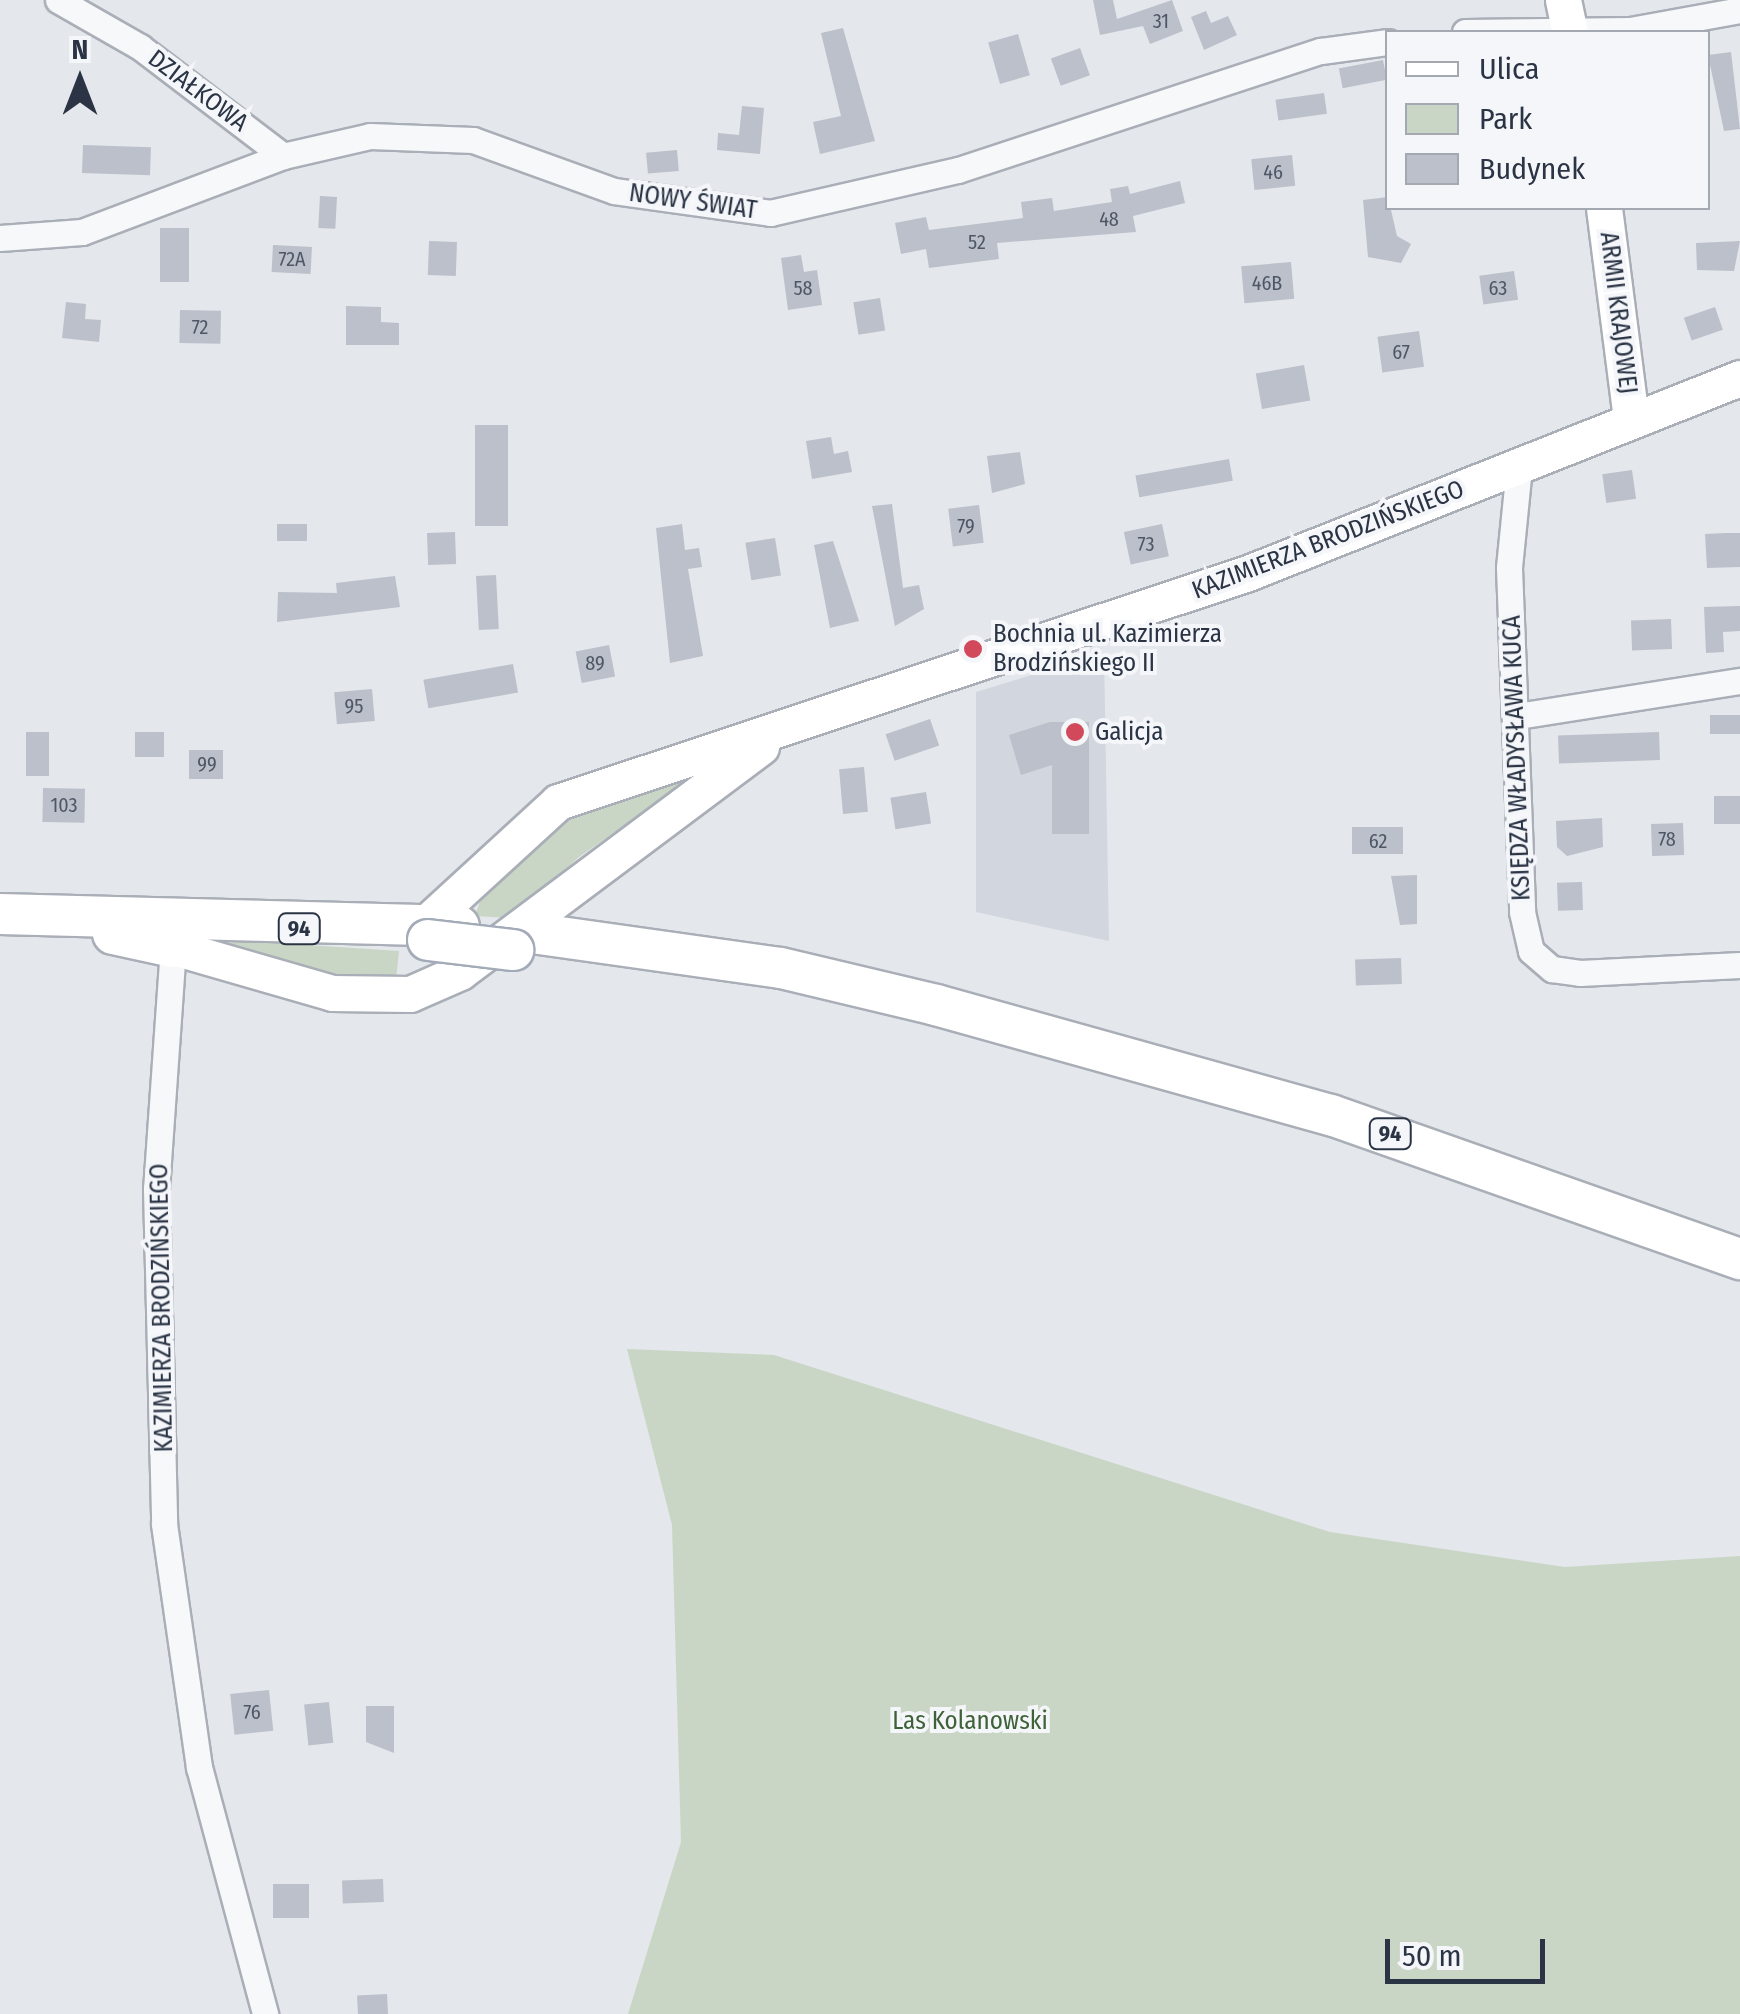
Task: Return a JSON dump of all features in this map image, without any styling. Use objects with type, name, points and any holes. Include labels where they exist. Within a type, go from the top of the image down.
[{"type":"main road","name":"ARMII KRAJOWEJ","points":[[1604,210],[1631,418]]},
{"type":"main road","name":"KAZIMIERZA BRODZIŃSKIEGO","points":[[438,930],[484,870],[542,814],[795,724],[1248,573],[1740,378]]},
{"type":"main road","name":"KAZIMIERZA BRODZIŃSKIEGO","points":[[172,932],[354,997],[424,989],[795,724]]},
{"type":"main road","points":[[0,918],[172,932]]},
{"type":"main road","name":"94","points":[[172,932],[438,930],[522,941],[1032,1035],[1331,1115],[1740,1259]]},
{"type":"street","name":"DZIAŁKOWA","points":[[58,0],[140,47],[283,156]]},
{"type":"street","points":[[1484,30],[1568,21],[1641,29],[1740,10]]},
{"type":"street","name":"NOWY ŚWIAT","points":[[0,238],[82,232],[283,156],[370,136],[460,138],[614,191],[770,212],[958,170],[1321,51],[1385,42]]},
{"type":"street","name":"KSIĘDZA WŁADYSŁAWA KUCA","points":[[1520,468],[1510,568],[1522,912],[1531,951],[1552,969],[1580,973],[1740,965]]},
{"type":"street","points":[[1518,716],[1740,681]]},
{"type":"street","name":"KAZIMIERZA BRODZIŃSKIEGO","points":[[172,932],[156,1188],[164,1524],[198,1767],[265,2014]]},
{"type":"shaded area","points":[[1104,653],[1109,941],[976,912],[976,692]]},
{"type":"green space","points":[[718,760],[579,857],[511,918],[475,916],[485,887],[567,815]]},
{"type":"green space","points":[[155,935],[399,951],[396,979],[367,984]]},
{"type":"green space","name":"Las Kolanowski","points":[[627,1349],[774,1355],[1330,1532],[1565,1567],[1740,1556],[1740,2014],[628,2014],[681,1842],[672,1525]]},
{"type":"building","points":[[1093,0],[1113,0],[1117,19],[1172,0],[1183,31],[1150,44],[1143,26],[1100,35]]},
{"type":"building","points":[[1206,11],[1211,23],[1228,16],[1237,35],[1204,50],[1191,17]]},
{"type":"building","points":[[843,28],[875,141],[820,154],[813,122],[841,116],[821,33]]},
{"type":"building","points":[[1018,34],[1030,75],[1000,84],[988,43]]},
{"type":"building","points":[[1080,48],[1090,75],[1061,86],[1051,59]]},
{"type":"building","points":[[1731,52],[1740,129],[1724,131],[1710,55]]},
{"type":"building","points":[[1383,60],[1385,80],[1343,88],[1339,69]]},
{"type":"building","points":[[1324,93],[1327,114],[1278,121],[1275,100]]},
{"type":"building","points":[[742,106],[764,108],[760,154],[717,150],[718,133],[739,135]]},
{"type":"building","points":[[83,145],[151,147],[150,175],[82,173]]},
{"type":"building","points":[[677,150],[679,171],[648,174],[646,153]]},
{"type":"building","points":[[1292,155],[1295,186],[1254,190],[1251,159]]},
{"type":"building","points":[[1180,181],[1185,203],[1133,216],[1136,232],[997,243],[999,259],[929,268],[926,249],[901,254],[895,223],[926,217],[929,230],[1023,218],[1021,202],[1052,198],[1054,211],[1112,202],[1110,189],[1128,186],[1130,194]]},
{"type":"building","points":[[320,196],[337,197],[335,229],[318,228]]},
{"type":"building","points":[[1385,197],[1385,210],[1391,210],[1397,236],[1411,244],[1401,263],[1368,257],[1363,200]]},
{"type":"building","points":[[160,228],[189,228],[189,282],[160,282]]},
{"type":"building","points":[[429,241],[457,242],[456,276],[428,275]]},
{"type":"building","points":[[1740,241],[1734,271],[1697,270],[1696,243]]},
{"type":"building","points":[[273,245],[312,247],[311,274],[272,272]]},
{"type":"building","points":[[801,255],[804,272],[817,270],[822,305],[788,310],[781,258]]},
{"type":"building","points":[[1291,262],[1294,299],[1244,303],[1241,266]]},
{"type":"building","points":[[1514,271],[1518,300],[1483,305],[1479,276]]},
{"type":"building","points":[[880,298],[885,331],[858,335],[853,302]]},
{"type":"building","points":[[66,302],[86,304],[85,319],[101,320],[99,342],[62,338]]},
{"type":"building","points":[[346,306],[381,307],[381,322],[399,323],[399,345],[346,345]]},
{"type":"building","points":[[1715,307],[1723,330],[1692,340],[1684,318]]},
{"type":"building","points":[[180,310],[221,311],[220,344],[179,343]]},
{"type":"building","points":[[1419,331],[1424,367],[1382,372],[1377,337]]},
{"type":"building","points":[[1304,365],[1310,400],[1262,409],[1256,374]]},
{"type":"building","points":[[475,425],[508,425],[508,526],[475,526]]},
{"type":"building","points":[[831,437],[834,454],[848,451],[852,472],[812,479],[806,441]]},
{"type":"building","points":[[1020,452],[1025,484],[992,493],[987,456]]},
{"type":"building","points":[[1229,459],[1233,481],[1139,497],[1135,475]]},
{"type":"building","points":[[1632,470],[1636,499],[1606,503],[1602,474]]},
{"type":"building","points":[[892,504],[903,588],[919,585],[924,609],[895,626],[872,506]]},
{"type":"building","points":[[979,505],[984,543],[953,546],[948,509]]},
{"type":"building","points":[[277,524],[307,524],[307,541],[277,541]]},
{"type":"building","points":[[682,524],[685,550],[699,548],[702,567],[688,569],[703,656],[670,663],[656,528]]},
{"type":"building","points":[[1162,524],[1169,556],[1131,564],[1124,532]]},
{"type":"building","points":[[455,532],[456,564],[428,565],[427,533]]},
{"type":"building","points":[[1740,533],[1740,567],[1707,568],[1705,534]]},
{"type":"building","points":[[775,538],[781,576],[751,580],[745,543]]},
{"type":"building","points":[[833,541],[859,621],[830,628],[814,545]]},
{"type":"building","points":[[496,575],[499,629],[479,630],[476,576]]},
{"type":"building","points":[[395,576],[400,607],[277,622],[278,592],[337,593],[336,583]]},
{"type":"building","points":[[1740,606],[1740,631],[1723,632],[1724,652],[1706,653],[1704,607]]},
{"type":"building","points":[[1671,619],[1672,649],[1632,650],[1631,620]]},
{"type":"building","points":[[609,645],[615,676],[582,683],[576,651]]},
{"type":"building","points":[[513,664],[518,693],[428,708],[423,680]]},
{"type":"building","points":[[372,689],[375,721],[337,724],[334,692]]},
{"type":"building","points":[[1710,715],[1740,715],[1740,734],[1710,734]]},
{"type":"building","points":[[930,719],[939,745],[895,761],[886,734]]},
{"type":"building","points":[[1050,722],[1089,722],[1089,834],[1052,834],[1052,765],[1021,775],[1009,735]]},
{"type":"building","points":[[26,732],[49,732],[49,776],[26,776]]},
{"type":"building","points":[[135,732],[164,732],[164,757],[135,757]]},
{"type":"building","points":[[1659,732],[1660,760],[1559,764],[1558,736]]},
{"type":"building","points":[[189,750],[223,750],[223,779],[189,779]]},
{"type":"building","points":[[864,767],[868,812],[843,814],[839,769]]},
{"type":"building","points":[[43,788],[85,789],[84,823],[42,822]]},
{"type":"building","points":[[926,792],[931,824],[895,829],[890,798]]},
{"type":"building","points":[[1714,796],[1740,796],[1740,824],[1714,824]]},
{"type":"building","points":[[1602,818],[1603,847],[1567,856],[1557,847],[1556,821]]},
{"type":"building","points":[[1683,823],[1684,855],[1652,856],[1651,824]]},
{"type":"building","points":[[1352,827],[1403,827],[1403,854],[1352,854]]},
{"type":"building","points":[[1417,875],[1417,924],[1400,925],[1391,876]]},
{"type":"building","points":[[1582,882],[1583,910],[1558,911],[1557,883]]},
{"type":"building","points":[[1401,958],[1402,984],[1356,986],[1355,960]]},
{"type":"building","points":[[269,1690],[273,1731],[234,1735],[230,1694]]},
{"type":"building","points":[[329,1702],[333,1743],[308,1745],[304,1705]]},
{"type":"building","points":[[366,1706],[394,1706],[394,1753],[366,1742]]},
{"type":"building","points":[[383,1879],[384,1902],[343,1903],[342,1880]]},
{"type":"building","points":[[273,1884],[309,1884],[309,1918],[273,1918]]},
{"type":"building","points":[[387,1994],[388,2014],[358,2014],[357,1996]]},
{"type":"place","name":"Bochnia ul. Kazimierza Brodzińskiego II","points":[[973,649]]},
{"type":"place","name":"Galicja","points":[[1075,732]]}]
